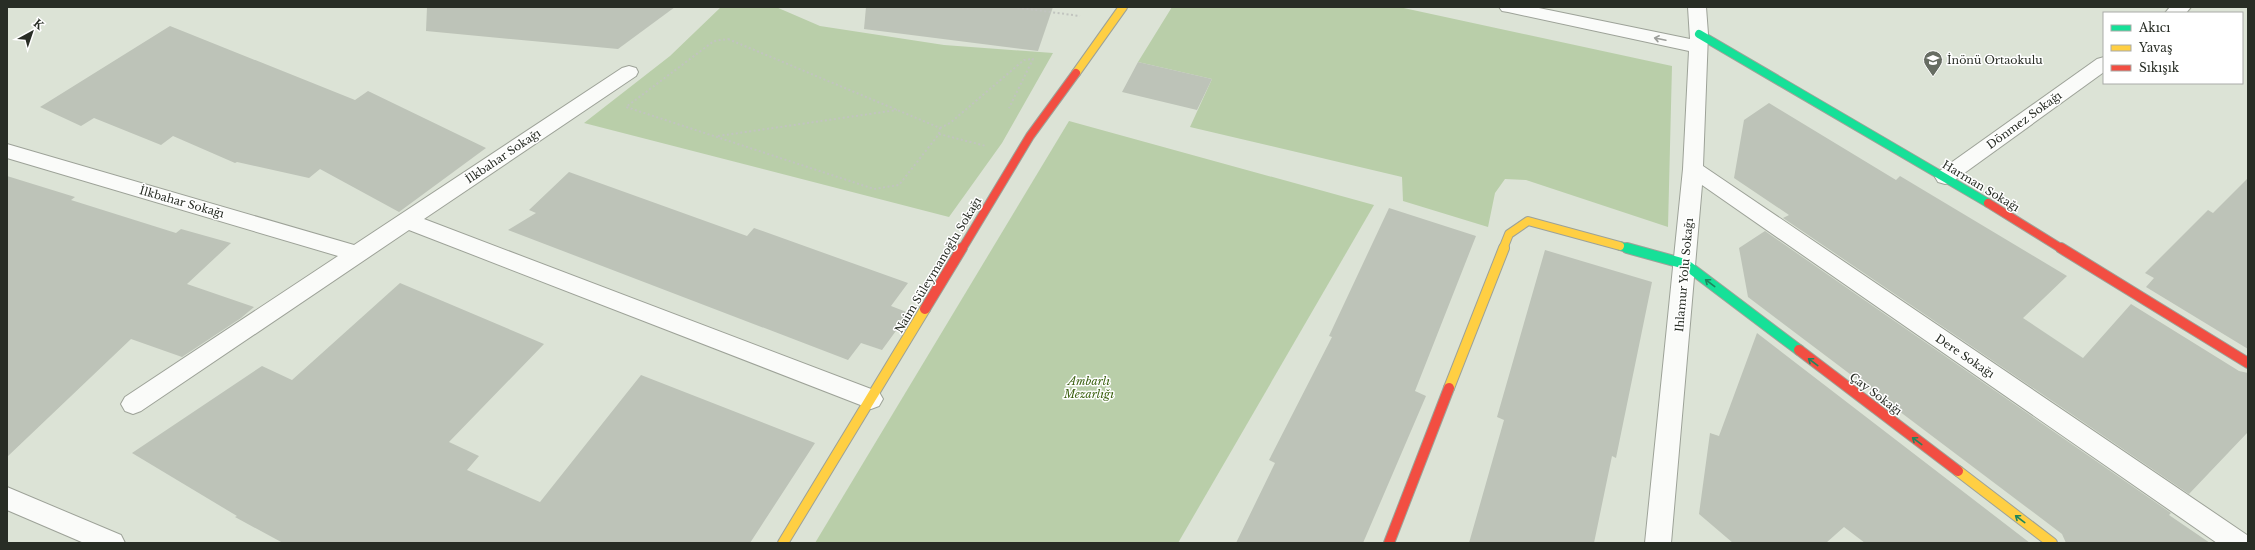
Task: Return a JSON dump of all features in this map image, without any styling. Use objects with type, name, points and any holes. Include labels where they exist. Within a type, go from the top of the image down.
[{"type":"street","name":"Naim Süleymanoğlu Sokağı","points":[[783,543],[1030,136],[1122,7]]},
{"type":"street","points":[[1508,7],[1698,41]]},
{"type":"street","name":"Ihlamur Yolu Sokağı","points":[[1664,539],[1693,169],[1698,41],[1697,7]]},
{"type":"street","name":"Harman Sokağı","points":[[1698,41],[1945,177],[2248,363]]},
{"type":"street","name":"Dönmez Sokağı","points":[[1945,177],[2103,64]]},
{"type":"street","name":"İlkbahar Sokağı","points":[[133,404],[628,72]]},
{"type":"street","name":"İlkbahar Sokağı","points":[[7,151],[358,254]]},
{"type":"street","name":"Dere Sokağı","points":[[1693,169],[2238,543]]},
{"type":"street","points":[[407,221],[871,399]]},
{"type":"street","points":[[1389,543],[1509,234],[1528,221],[1685,264]]},
{"type":"street","name":"Çay Sokağı","points":[[1685,264],[2052,543]]},
{"type":"street","points":[[7,498],[112,543]]},
{"type":"path","points":[[1013,7],[1113,20]]},
{"type":"path","points":[[940,128],[939,134],[899,185],[874,188],[626,107],[714,41],[728,39],[940,128],[950,123],[1024,60],[1033,59],[1006,115]]},
{"type":"path","points":[[716,136],[898,110]]},
{"type":"path","points":[[939,134],[991,147]]},
{"type":"green space","points":[[721,7],[776,7],[820,26],[944,45],[1053,53],[1002,143],[949,217],[584,123],[670,56]]},
{"type":"green space","points":[[1172,7],[1399,7],[1672,66],[1668,227],[1526,180],[1505,179],[1495,193],[1488,227],[1403,201],[1402,177],[1190,127],[1212,79],[1138,62]]},
{"type":"green space","name":"Ambarlı Mezarlığı","points":[[1069,121],[1374,205],[1178,543],[815,543]]},
{"type":"building","points":[[427,7],[675,7],[618,49],[426,31]]},
{"type":"building","points":[[866,7],[1053,7],[1038,51],[864,29]]},
{"type":"building","points":[[170,26],[355,100],[368,91],[486,148],[399,212],[320,169],[309,178],[237,162],[235,163],[173,136],[161,145],[94,118],[81,126],[40,107]]},
{"type":"building","points":[[1138,62],[1212,79],[1197,110],[1122,92]]},
{"type":"building","points":[[1769,103],[1896,180],[1900,176],[2067,276],[2023,318],[2083,358],[2131,304],[2239,371],[2248,373],[2248,432],[2189,494],[1783,218],[1789,215],[1734,178],[1744,120]]},
{"type":"building","points":[[569,172],[747,236],[754,228],[908,283],[891,306],[909,313],[882,350],[861,343],[848,360],[508,230],[536,213],[529,210]]},
{"type":"building","points":[[7,176],[75,197],[71,200],[176,233],[181,229],[231,243],[187,284],[254,307],[241,318],[182,357],[131,339],[7,457]]},
{"type":"building","points":[[2248,178],[2248,349],[2146,287],[2154,278],[2145,273],[2208,210],[2213,213]]},
{"type":"building","points":[[1389,208],[1476,236],[1415,391],[1426,396],[1363,543],[1236,543],[1275,463],[1269,460],[1332,337],[1329,336]]},
{"type":"building","points":[[1765,231],[2171,513],[2169,515],[2210,543],[2066,543],[2062,534],[1748,297],[1739,248]]},
{"type":"building","points":[[1545,250],[1652,282],[1616,458],[1612,456],[1594,543],[1469,543],[1504,420],[1497,417]]},
{"type":"building","points":[[400,283],[544,344],[449,442],[479,456],[467,470],[540,502],[641,375],[815,443],[750,543],[283,543],[235,517],[237,516],[132,453],[262,366],[292,380]]},
{"type":"building","points":[[1757,333],[2030,543],[1865,543],[1844,527],[1826,543],[1733,543],[1699,514],[1710,433],[1719,436]]},
{"type":"traffic: fast","points":[[1699,34],[1988,203]]},
{"type":"traffic: fast","points":[[1620,246],[1685,264],[1799,350]]},
{"type":"traffic: slow","points":[[1076,73],[1123,7]]},
{"type":"traffic: slow","points":[[1449,388],[1509,234],[1528,221],[1620,246]]},
{"type":"traffic: slow","points":[[783,543],[925,309]]},
{"type":"traffic: slow","points":[[1958,471],[2052,543]]},
{"type":"traffic: jam","points":[[925,309],[1030,136],[1076,73]]},
{"type":"traffic: jam","points":[[1988,203],[2248,363]]},
{"type":"traffic: jam","points":[[1799,350],[1958,471]]},
{"type":"traffic: jam","points":[[1389,543],[1449,388]]},
{"type":"place","name":"İnönü Ortaokulu","points":[[1933,77]]}]
